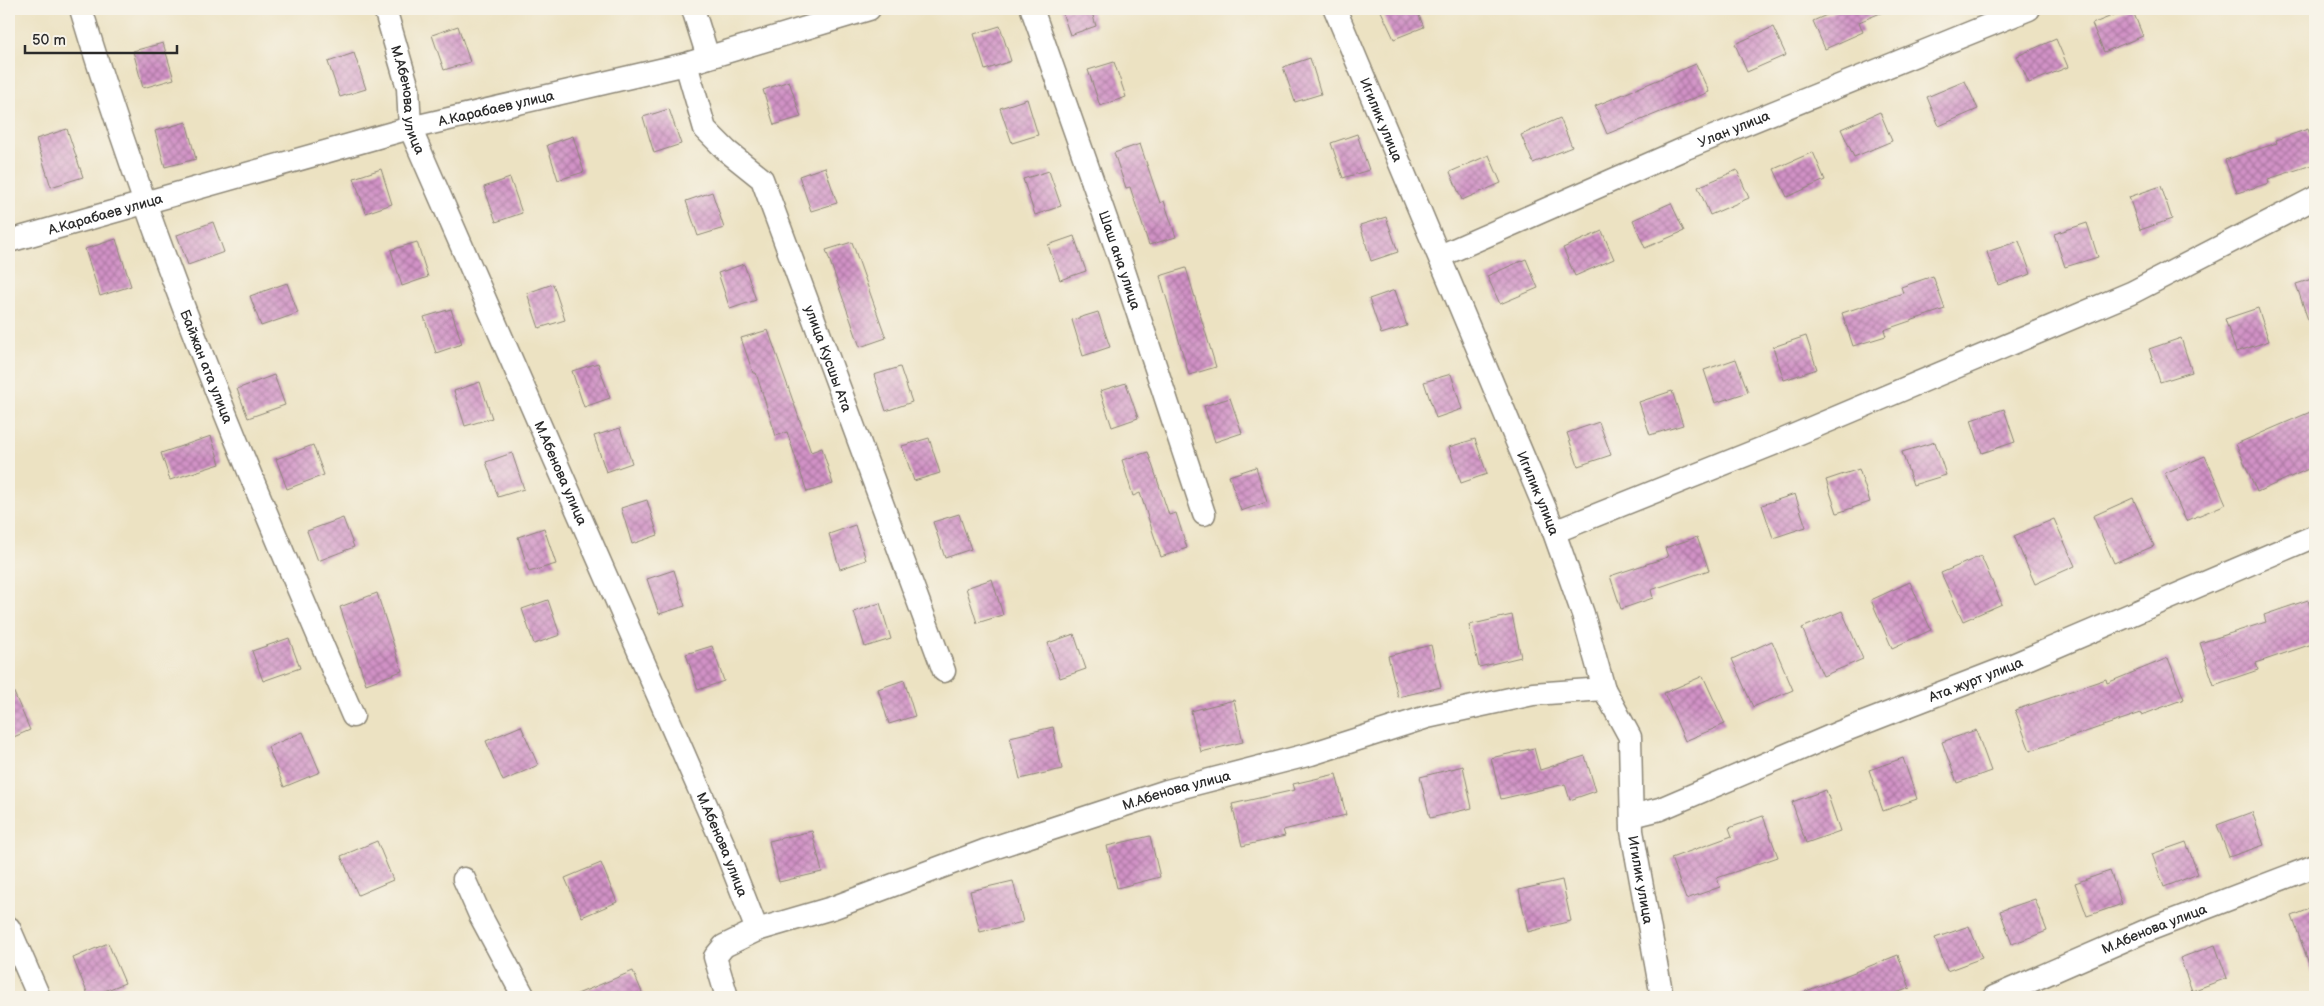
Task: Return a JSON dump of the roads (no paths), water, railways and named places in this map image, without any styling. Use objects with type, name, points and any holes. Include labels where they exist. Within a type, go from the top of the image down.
[{"type":"street","name":"Байжан ата улица","points":[[81,9],[144,204],[230,425],[354,716]]},
{"type":"street","name":"М.Абенова улица","points":[[385,9],[408,88],[410,128],[724,846],[757,930]]},
{"type":"street","points":[[693,9],[708,57]]},
{"type":"street","name":"А.Карабаев улица","points":[[9,241],[410,128],[686,64],[869,9]]},
{"type":"street","name":"Шаш ана улица","points":[[1032,9],[1120,259],[1204,514]]},
{"type":"street","name":"Игилик улица","points":[[1334,9],[1440,256],[1554,532],[1583,614],[1604,689],[1630,737],[1632,816],[1640,876],[1662,997]]},
{"type":"street","name":"Улан улица","points":[[1440,256],[1686,148],[2029,9]]},
{"type":"street","name":"улица Кусшы Ата","points":[[686,64],[705,129],[762,179],[944,671]]},
{"type":"street","points":[[1554,532],[1783,440],[2131,293],[2315,198]]},
{"type":"street","name":"Ата журт улица","points":[[1632,816],[1660,809],[1838,733],[2008,667],[2315,536]]},
{"type":"street","name":"М.Абенова улица","points":[[726,997],[715,957],[724,946],[757,930],[832,908],[984,851],[1167,791],[1311,754],[1427,717],[1533,694],[1604,689]]},
{"type":"street","name":"М.Абенова улица","points":[[1994,997],[2143,932],[2315,866]]},
{"type":"street","points":[[464,880],[480,915],[524,997]]},
{"type":"street","points":[[9,928],[39,997]]}]
